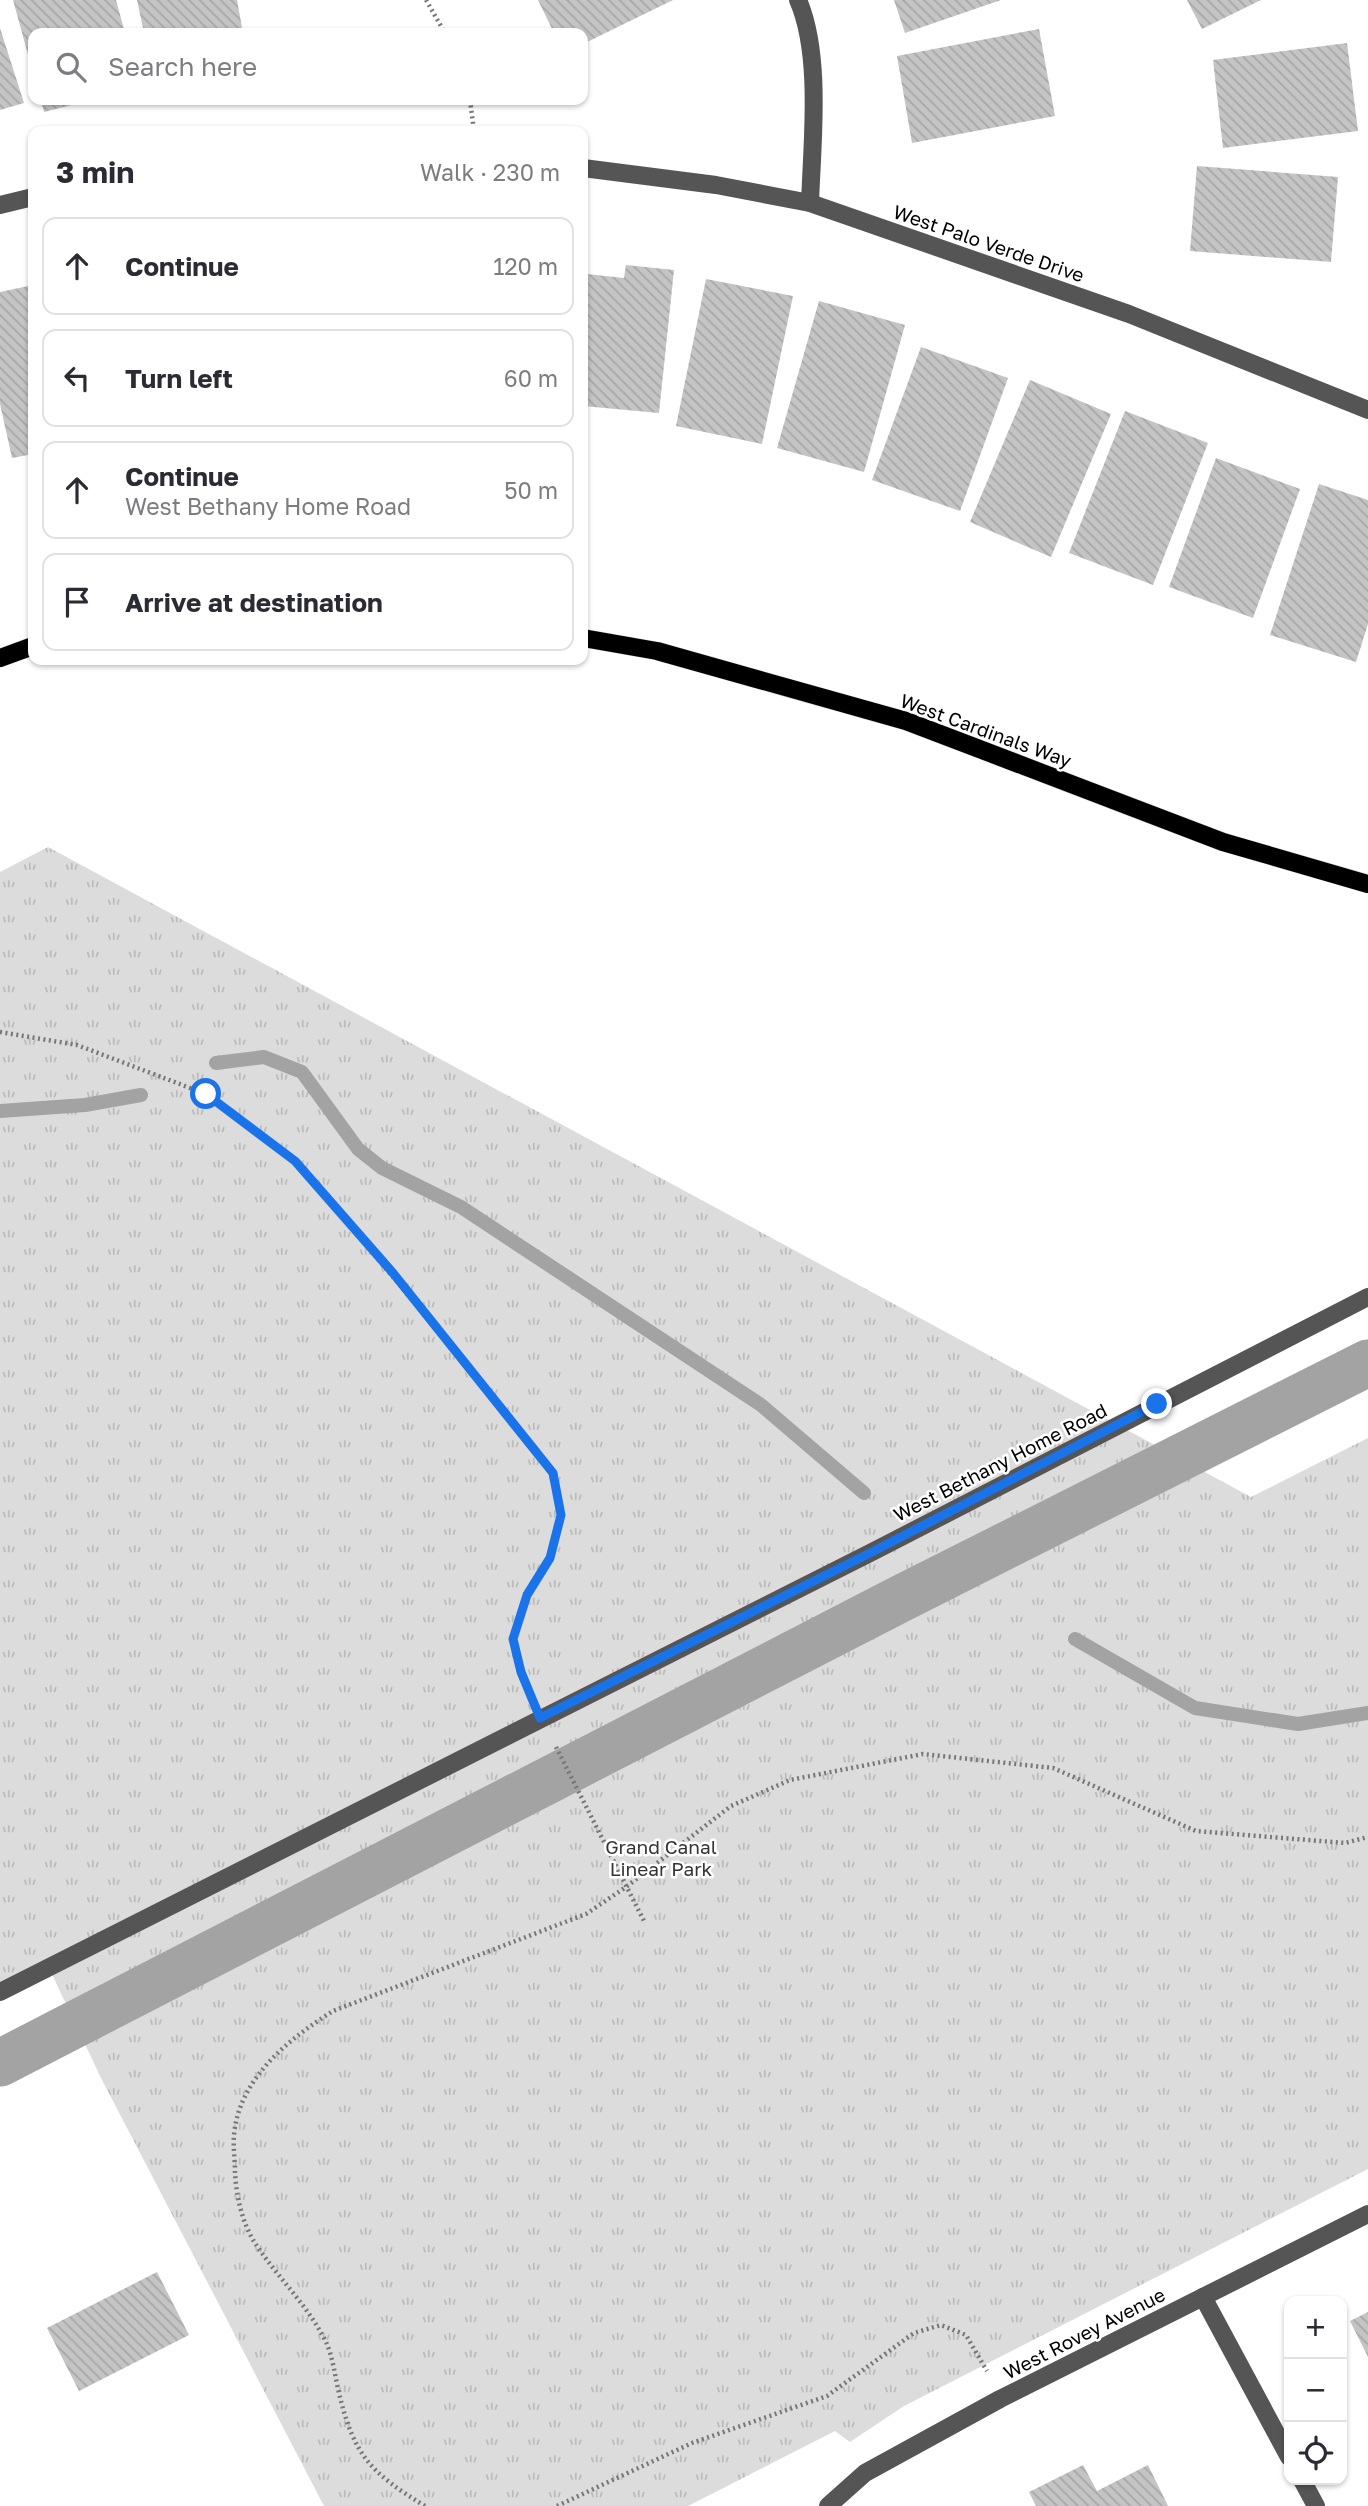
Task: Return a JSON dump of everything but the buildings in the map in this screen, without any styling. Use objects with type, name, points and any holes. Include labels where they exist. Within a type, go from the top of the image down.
[{"type":"main road","name":"West Cardinals Way","points":[[588,639],[657,650],[906,721],[1223,842],[1368,884]]},
{"type":"main road","points":[[0,658],[28,648]]},
{"type":"street","points":[[798,0],[803,11],[814,84],[810,203]]},
{"type":"street","name":"West Palo Verde Drive","points":[[588,169],[716,185],[810,203],[1129,314],[1368,410]]},
{"type":"street","points":[[0,205],[28,198]]},
{"type":"street","name":"West Bethany Home Road","points":[[0,1992],[544,1723],[1368,1297]]},
{"type":"street","name":"West Rovey Avenue","points":[[828,2506],[865,2473],[1000,2399],[1368,2214]]},
{"type":"street","points":[[1203,2297],[1284,2448]]},
{"type":"street","points":[[1304,2485],[1316,2506]]},
{"type":"path","points":[[426,0],[442,28]]},
{"type":"path","points":[[471,105],[473,126]]},
{"type":"path","points":[[0,1032],[77,1045],[206,1094],[295,1161],[490,1392],[553,1473],[561,1515],[550,1558],[527,1595],[513,1639],[521,1672],[544,1723],[645,1923]]},
{"type":"path","points":[[425,2506],[386,2482],[362,2455],[348,2431],[327,2344],[306,2307],[253,2241],[236,2195],[234,2133],[242,2107],[261,2069],[295,2035],[333,2011],[586,1914],[626,1887],[731,1806],[790,1780],[923,1754],[1053,1768],[1196,1831],[1345,1843],[1368,1838]]},
{"type":"path","points":[[556,2506],[692,2443],[827,2396],[914,2333],[941,2325],[966,2335],[1000,2399]]},
{"type":"green space","name":"Grand Canal Linear Park","points":[[48,847],[1251,1497],[1368,1438],[1368,2169],[904,2406],[850,2442],[835,2431],[688,2506],[324,2506],[101,2078],[49,1968],[0,1992],[0,872]]},
{"type":"waterway","points":[[216,1063],[264,1057],[302,1072],[358,1149],[382,1168],[461,1207],[761,1405],[864,1493]]},
{"type":"waterway","points":[[0,1111],[85,1105],[141,1095]]},
{"type":"waterway","points":[[0,2063],[898,1600],[1368,1363]]},
{"type":"waterway","points":[[1075,1639],[1195,1708],[1298,1724],[1368,1713]]},
{"type":"route","points":[[206,1094],[295,1161],[393,1273],[553,1473],[561,1515],[550,1558],[527,1595],[513,1639],[521,1672],[540,1718],[874,1551],[1157,1404]]}]
